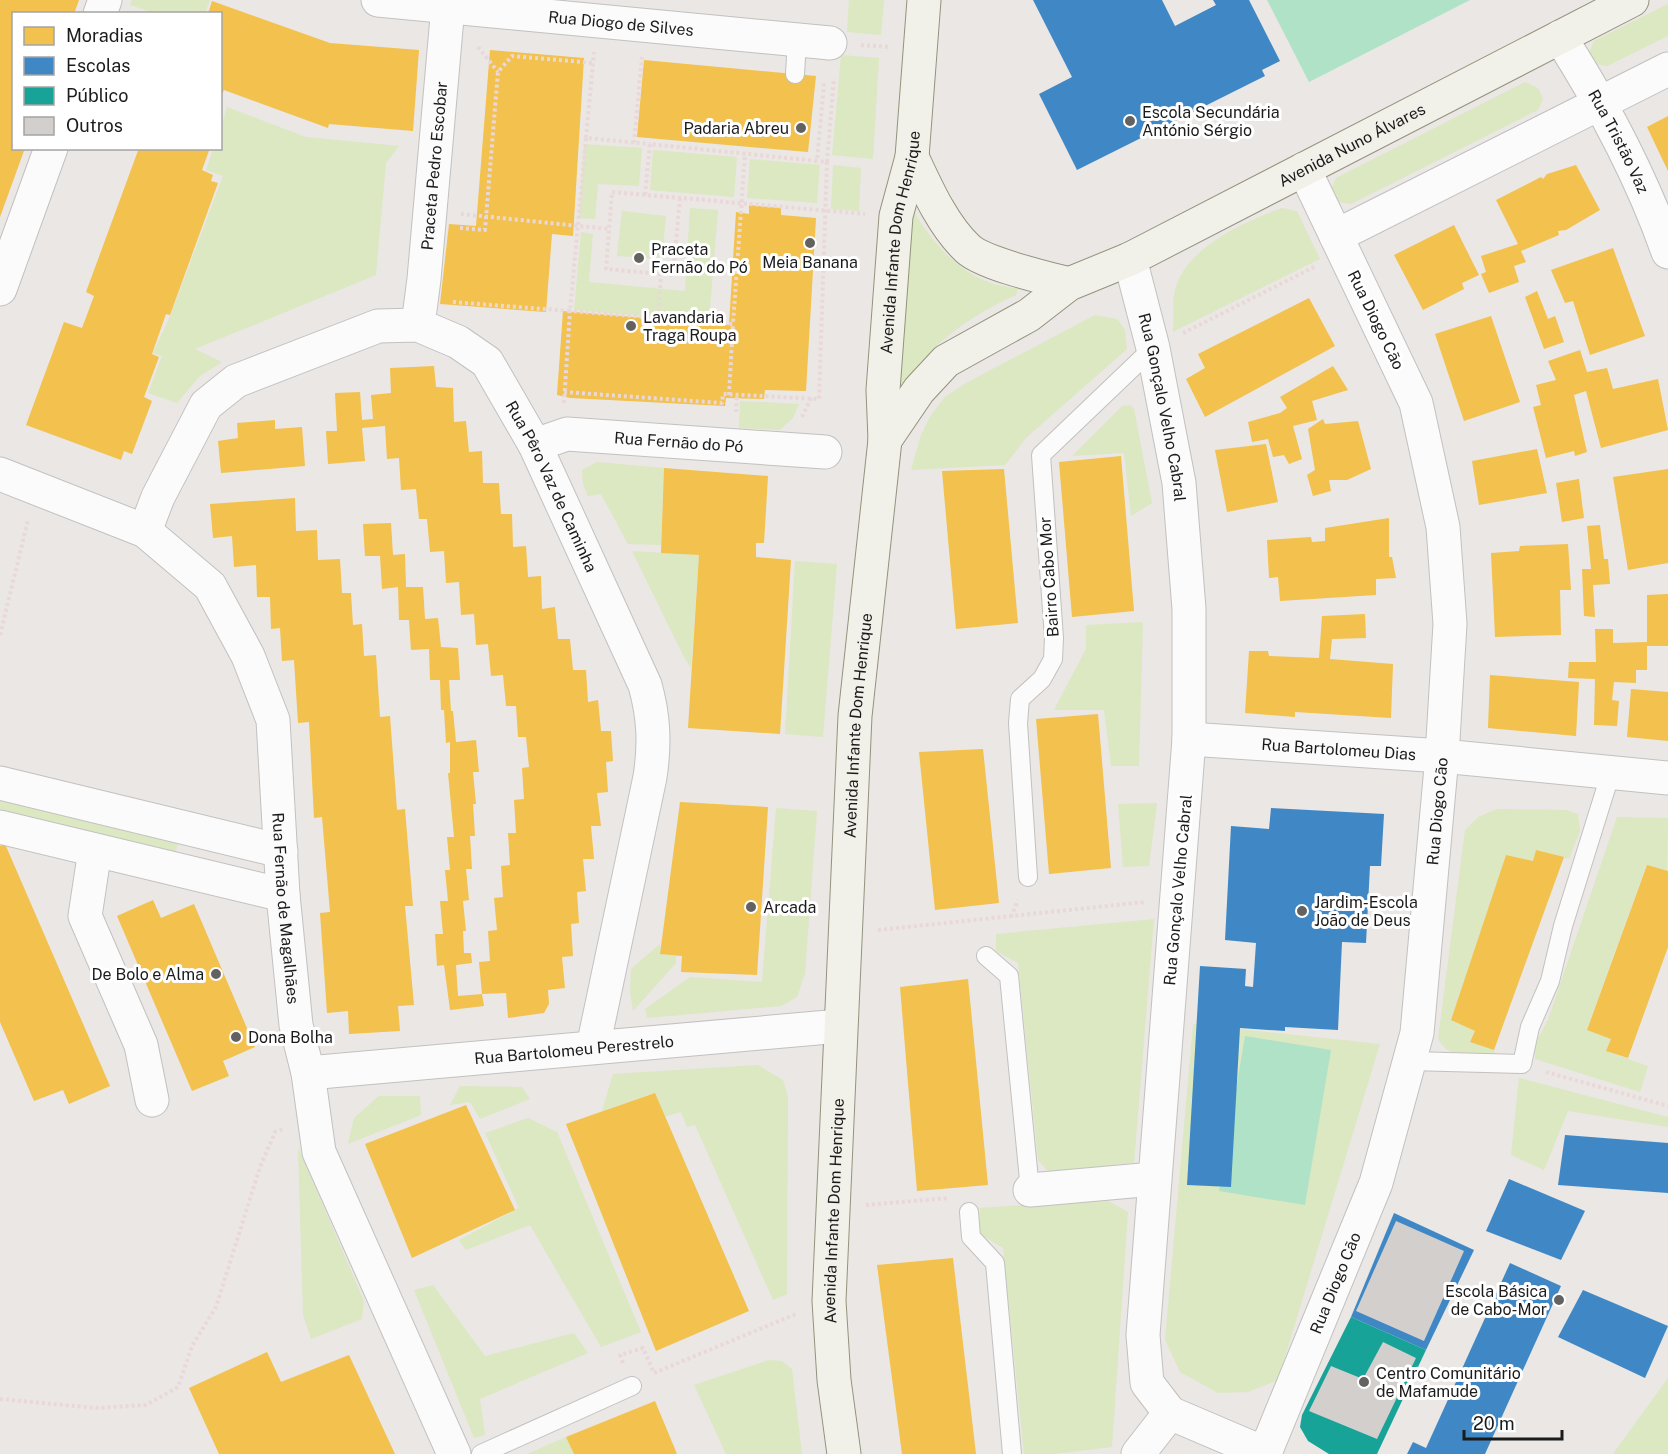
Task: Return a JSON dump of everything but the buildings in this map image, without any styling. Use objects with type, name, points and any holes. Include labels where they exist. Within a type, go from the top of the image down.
[{"type":"main road","name":"Avenida Infante Dom Henrique","points":[[843,1454],[834,1380],[829,1301],[855,716],[885,440],[883,390],[896,216],[912,157],[924,0]]},
{"type":"main road","name":"Avenida Nuno Álvares","points":[[885,440],[919,390],[946,360],[1029,315],[1070,284],[1130,260],[1632,0]]},
{"type":"main road","points":[[912,157],[934,204],[969,250],[1024,273],[1070,284]]},
{"type":"street","name":"Rua Diogo de Silves","points":[[378,0],[830,43]]},
{"type":"street","name":"Praceta Pedro Escobar","points":[[418,325],[448,6]]},
{"type":"street","name":"Rua Tristão Vaz","points":[[1560,37],[1602,103],[1655,215],[1668,252]]},
{"type":"street","points":[[1340,244],[1668,69]]},
{"type":"street","points":[[0,288],[50,150]]},
{"type":"street","name":"Rua Diogo Cão","points":[[1266,1454],[1376,1183],[1417,1033],[1442,756],[1450,624],[1443,527],[1416,403],[1304,169]]},
{"type":"street","name":"Rua Gonçalo Velho Cabral","points":[[1130,260],[1153,348],[1179,483],[1189,609],[1189,739],[1143,1335],[1147,1383],[1170,1413],[1266,1454]]},
{"type":"street","name":"Rua Pêro Vaz de Caminha","points":[[145,531],[158,497],[206,405],[236,381],[378,326],[418,325],[458,342],[487,362],[535,445],[645,685],[653,713],[655,745],[650,777],[593,1047]]},
{"type":"street","name":"Rua Fernão do Pó","points":[[535,445],[567,434],[825,452]]},
{"type":"street","name":"Rua Fernão de Magalhães","points":[[0,474],[145,531],[210,586],[248,656],[273,720],[283,895],[296,1025],[308,1073],[319,1152],[454,1454]]},
{"type":"street","name":"Rua Bartolomeu Dias","points":[[1189,739],[1442,756],[1668,778]]},
{"type":"street","points":[[0,783],[281,851]]},
{"type":"street","points":[[0,827],[283,895]]},
{"type":"street","points":[[95,850],[85,916],[141,1045],[152,1100]]},
{"type":"street","name":"Rua Bartolomeu Perestrelo","points":[[308,1073],[840,1026]]},
{"type":"street","points":[[1030,1190],[1154,1179]]},
{"type":"street","points":[[1138,1454],[1170,1413]]},
{"type":"lane","points":[[795,74],[797,39]]},
{"type":"lane","name":"Bairro Cabo Mor","points":[[1028,877],[1018,723],[1020,699],[1042,679],[1053,659],[1054,638],[1041,455],[1135,368],[1153,348]]},
{"type":"lane","points":[[1410,1061],[1522,1064],[1530,1027],[1550,981],[1563,926],[1611,772]]},
{"type":"lane","points":[[986,956],[1009,976],[1030,1190]]},
{"type":"lane","points":[[969,1212],[971,1237],[995,1263],[1012,1454]]},
{"type":"lane","points":[[481,1454],[632,1386]]},
{"type":"path","points":[[474,42],[498,72]]},
{"type":"path","points":[[866,45],[890,46]]},
{"type":"path","points":[[564,398],[594,46]]},
{"type":"path","points":[[634,143],[642,51]]},
{"type":"path","points":[[456,239],[457,228],[485,230],[498,72],[512,56],[592,63]]},
{"type":"path","points":[[564,392],[722,403],[723,394],[819,399],[824,210],[834,78]]},
{"type":"path","points":[[816,160],[824,83]]},
{"type":"path","points":[[586,138],[827,162]]},
{"type":"path","points":[[645,195],[650,144]]},
{"type":"path","points":[[729,394],[745,154]]},
{"type":"path","points":[[680,198],[674,275],[606,269],[612,192],[865,213]]},
{"type":"path","points":[[477,216],[609,229]]},
{"type":"path","points":[[1153,348],[1340,244]]},
{"type":"path","points":[[658,318],[661,273]]},
{"type":"path","points":[[451,291],[450,302],[733,324]]},
{"type":"path","points":[[0,635],[29,517]]},
{"type":"path","points":[[845,934],[1177,899]]},
{"type":"path","points":[[1536,1069],[1668,1106]]},
{"type":"path","points":[[0,1399],[96,1408],[146,1405],[178,1387],[192,1346],[216,1307],[260,1167],[275,1132],[314,1121]]},
{"type":"path","points":[[833,1207],[955,1197]]},
{"type":"path","points":[[643,1348],[654,1373],[829,1301]]},
{"type":"green space","points":[[132,0],[210,0],[205,12],[152,12],[130,5]]},
{"type":"green space","points":[[849,0],[884,0],[881,35],[847,32]]},
{"type":"green space","points":[[1267,0],[1470,0],[1309,82]]},
{"type":"green space","points":[[1668,4],[1668,36],[1607,66],[1596,64],[1588,55],[1594,41]]},
{"type":"green space","points":[[841,55],[879,58],[873,159],[832,155]]},
{"type":"green space","points":[[1525,82],[1538,88],[1543,99],[1538,110],[1351,204],[1339,202],[1330,192],[1336,178]]},
{"type":"green space","points":[[227,107],[306,137],[399,146],[386,163],[376,275],[195,349],[222,362],[199,377],[177,403],[148,393],[162,356],[153,353],[170,316],[223,176],[206,170],[213,150],[222,150],[222,124]]},
{"type":"green space","points":[[584,144],[642,148],[639,186],[598,184],[595,219],[579,218]]},
{"type":"green space","points":[[653,150],[737,157],[734,197],[650,190]]},
{"type":"green space","points":[[750,159],[820,165],[817,203],[747,198]]},
{"type":"green space","points":[[833,165],[861,168],[859,211],[831,209]]},
{"type":"green space","points":[[690,208],[718,210],[709,321],[574,310],[581,232],[593,234],[589,282],[685,291]]},
{"type":"green space","points":[[1282,208],[1297,211],[1320,259],[1173,332],[1175,290],[1181,275],[1191,261],[1218,238]]},
{"type":"green space","points":[[912,209],[931,238],[955,262],[984,280],[1000,286],[1018,288],[1016,295],[980,314],[950,334],[923,360],[898,392]]},
{"type":"green space","points":[[622,211],[666,216],[662,259],[617,256]]},
{"type":"green space","points":[[1095,315],[1117,319],[1125,330],[1127,349],[1027,437],[1005,465],[911,470],[921,435],[931,415],[945,397],[966,383]]},
{"type":"green space","points":[[740,401],[799,404],[793,418],[780,430],[739,428]]},
{"type":"green space","points":[[1130,405],[1134,409],[1152,503],[1131,516],[1124,453],[1072,456],[1122,406]]},
{"type":"green space","points":[[597,462],[664,468],[661,545],[628,544],[601,494],[588,496],[583,484],[582,470]]},
{"type":"green space","points":[[632,551],[699,555],[691,668],[684,657]]},
{"type":"green space","points":[[795,561],[837,564],[823,737],[785,734]]},
{"type":"green space","points":[[1143,622],[1139,766],[1111,766],[1104,710],[1054,710],[1086,649],[1086,625]]},
{"type":"green space","points":[[0,793],[179,839],[174,859],[0,818]]},
{"type":"green space","points":[[1157,803],[1149,866],[1123,867],[1118,804]]},
{"type":"green space","points":[[776,808],[817,811],[805,974],[797,997],[781,1006],[647,1018],[645,1009],[690,977],[762,982]]},
{"type":"green space","points":[[1497,809],[1566,810],[1578,814],[1580,831],[1569,859],[1537,850],[1533,861],[1506,855],[1451,1020],[1475,1031],[1470,1042],[1494,1050],[1495,1054],[1456,1054],[1443,1046],[1438,1039],[1465,830],[1478,817]]},
{"type":"green space","points":[[1617,817],[1668,818],[1667,871],[1646,866],[1587,1029],[1611,1039],[1606,1051],[1648,1066],[1640,1092],[1535,1059],[1535,1044],[1548,1020]]},
{"type":"green space","points":[[1154,919],[1134,1163],[1049,1172],[1038,1160],[1018,963],[996,951],[996,934]]},
{"type":"green space","points":[[660,944],[661,954],[676,955],[676,963],[633,1011],[630,992],[631,969]]},
{"type":"green space","points":[[1193,1024],[1380,1044],[1278,1380],[1248,1392],[1218,1393],[1180,1372],[1165,1340]]},
{"type":"green space","points":[[1245,1036],[1331,1050],[1305,1205],[1219,1191]]},
{"type":"green space","points":[[758,1065],[783,1080],[788,1097],[787,1294],[773,1300],[695,1125],[687,1127],[681,1112],[664,1117],[654,1093],[602,1111],[613,1074]]},
{"type":"green space","points":[[1519,1078],[1668,1117],[1668,1127],[1568,1111],[1544,1170],[1511,1155]]},
{"type":"green space","points":[[460,1086],[522,1087],[530,1099],[480,1119],[470,1102],[450,1105]]},
{"type":"green space","points":[[379,1096],[420,1096],[421,1115],[348,1144],[354,1118]]},
{"type":"green space","points":[[528,1118],[557,1132],[641,1332],[601,1347],[530,1225],[466,1250],[459,1240],[519,1208],[485,1133]]},
{"type":"green space","points":[[298,1147],[364,1301],[362,1319],[311,1339],[303,1315]]},
{"type":"green space","points":[[1105,1199],[1128,1212],[1112,1447],[1055,1454],[1024,1454],[1003,1248],[978,1233],[980,1208]]},
{"type":"green space","points":[[433,1285],[485,1356],[574,1333],[588,1353],[480,1399],[485,1435],[474,1438],[414,1290]]},
{"type":"green space","points":[[769,1360],[782,1361],[792,1369],[802,1454],[726,1454],[694,1385]]},
{"type":"green space","points":[[1668,1378],[1668,1454],[1613,1454]]},
{"type":"green space","points":[[566,1437],[574,1454],[527,1454]]},
{"type":"place","name":"Escola Secundária António Sérgio","points":[[1130,121]]},
{"type":"place","name":"Padaria Abreu","points":[[801,128]]},
{"type":"place","name":"Meia Banana","points":[[810,243]]},
{"type":"place","name":"Praceta Fernão do Pó","points":[[639,258]]},
{"type":"place","name":"Lavandaria Traga Roupa","points":[[631,326]]},
{"type":"place","name":"Arcada","points":[[751,907]]},
{"type":"place","name":"Jardim-Escola João de Deus","points":[[1302,911]]},
{"type":"place","name":"De Bolo e Alma","points":[[216,974]]},
{"type":"place","name":"Dona Bolha","points":[[236,1037]]},
{"type":"place","name":"Escola Básica de Cabo-Mor","points":[[1559,1300]]},
{"type":"place","name":"Centro Comunitário de Mafamude","points":[[1364,1382]]}]
